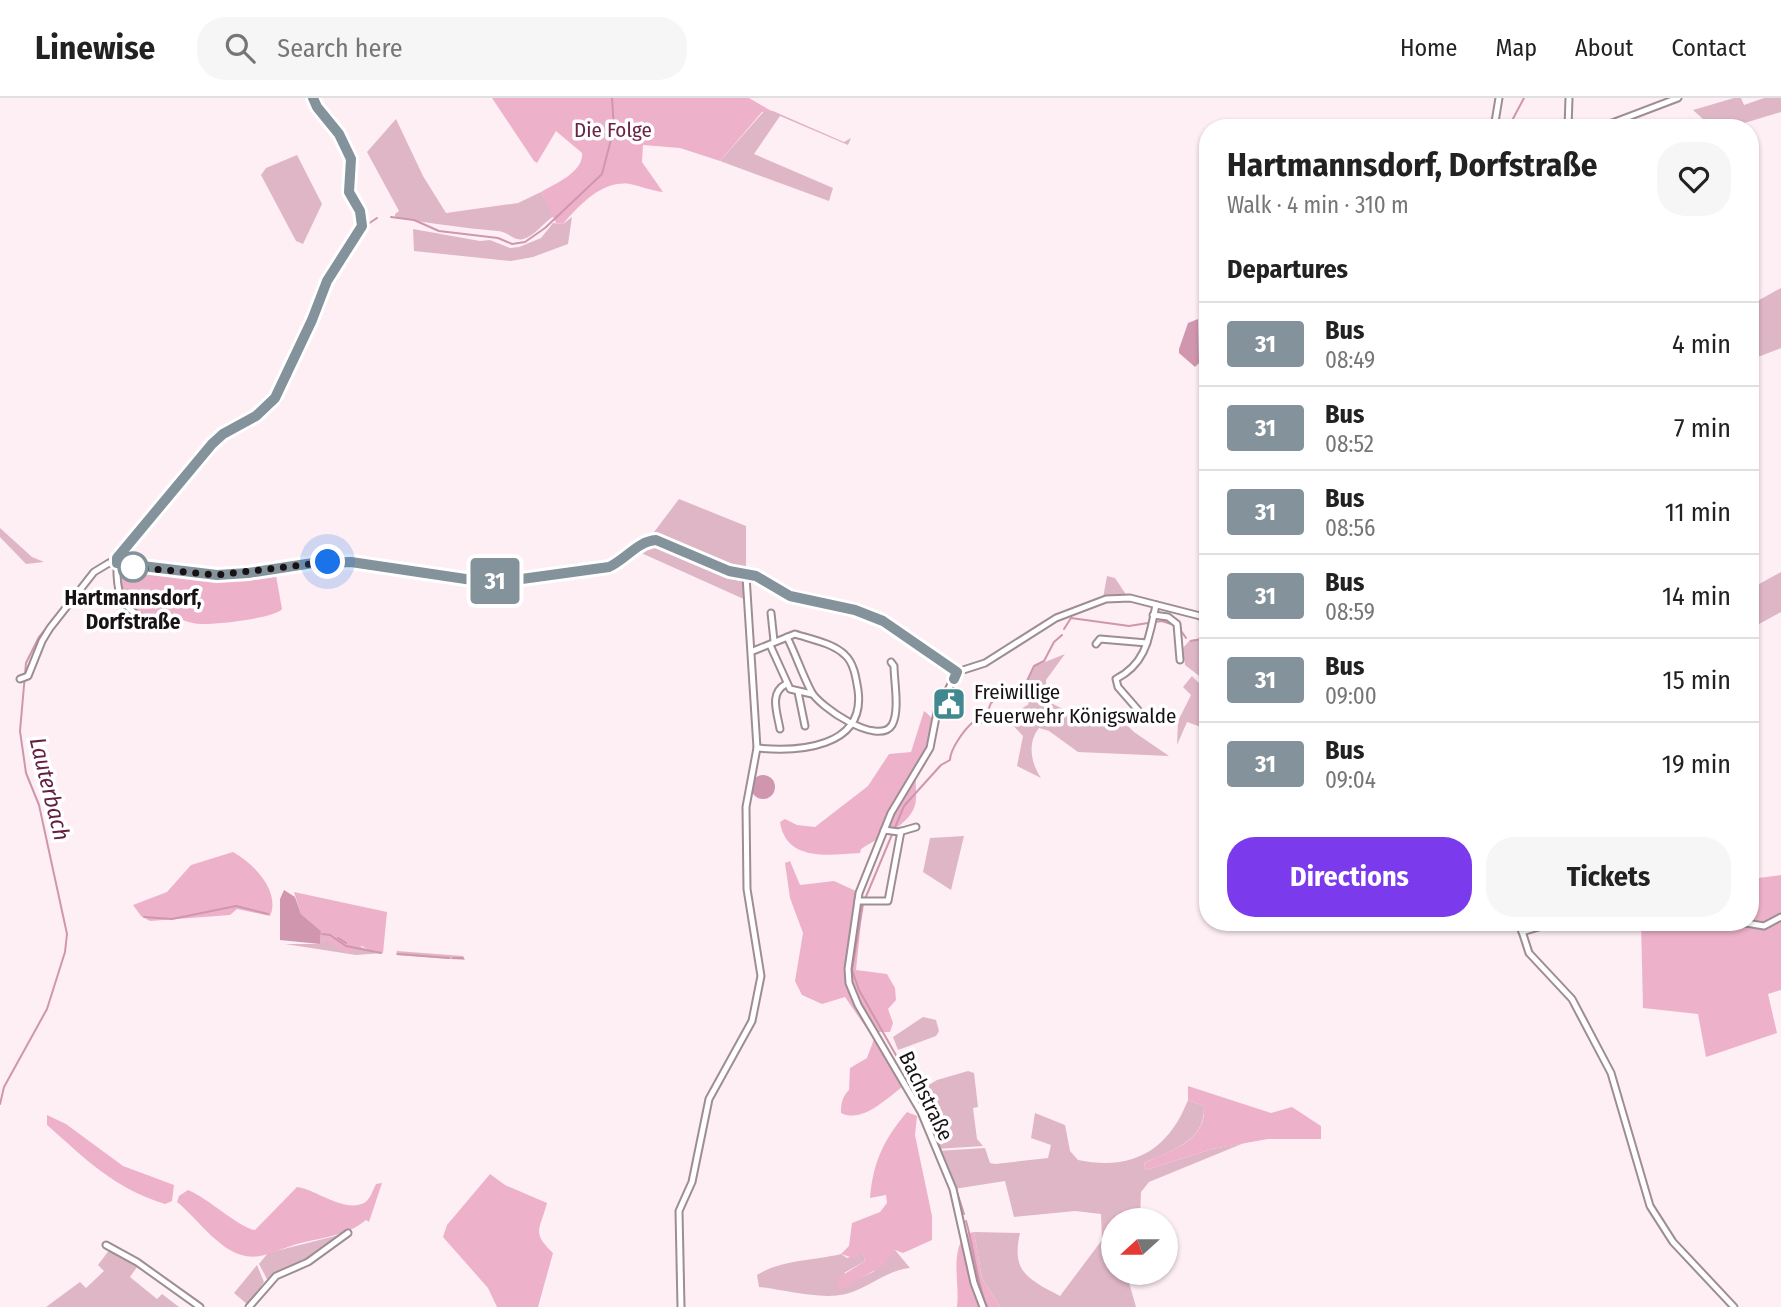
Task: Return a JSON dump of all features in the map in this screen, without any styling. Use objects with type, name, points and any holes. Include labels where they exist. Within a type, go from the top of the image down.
[{"type":"street","points":[[147,620],[126,608],[118,588],[117,558],[212,444],[223,434],[256,416],[275,398],[312,320],[327,281],[360,232],[363,220],[349,192],[351,159],[339,134],[313,98]]},
{"type":"street","points":[[1496,119],[1499,98]]},
{"type":"street","points":[[1568,119],[1569,98]]},
{"type":"street","points":[[1623,119],[1678,98]]},
{"type":"street","points":[[22,679],[46,634],[94,572],[117,562],[133,567],[217,575],[313,563],[351,562],[479,581],[507,581],[609,567],[624,560],[645,542],[656,540],[746,576],[756,576],[790,596],[855,610],[883,621],[957,672],[985,663],[1045,624],[1089,603],[1125,598],[1199,616]]},
{"type":"street","points":[[681,1307],[679,1211],[692,1182],[709,1099],[749,1029],[759,992],[760,959],[747,889],[746,813],[757,748],[753,651],[746,576]]},
{"type":"street","points":[[1138,710],[1118,687],[1116,679],[1136,667],[1147,643],[1156,605]]},
{"type":"street","points":[[771,613],[772,643],[786,684],[797,692],[812,694],[851,723],[875,733],[884,731],[892,724],[894,679],[891,662]]},
{"type":"street","points":[[1153,615],[1172,618],[1178,628],[1180,660]]},
{"type":"street","points":[[753,651],[794,634],[804,637],[846,656],[853,668],[859,698],[851,723],[839,736],[812,747],[788,751],[757,748]]},
{"type":"street","points":[[787,637],[812,694]]},
{"type":"street","points":[[1096,644],[1100,639],[1147,643]]},
{"type":"street","name":"Bachstraße","points":[[957,672],[937,712],[930,748],[884,830],[862,901],[848,969],[849,983],[858,1005],[921,1112],[953,1189],[974,1283],[983,1307]]},
{"type":"street","points":[[780,729],[775,696],[777,689],[786,684]]},
{"type":"street","points":[[797,692],[806,726]]},
{"type":"street","points":[[884,830],[896,831],[916,827]]},
{"type":"street","points":[[862,901],[888,901],[896,831]]},
{"type":"street","points":[[1759,925],[1764,926],[1781,917]]},
{"type":"street","points":[[1525,931],[1522,932],[1533,959],[1572,999],[1611,1073],[1645,1191],[1662,1226],[1686,1258],[1734,1307]]},
{"type":"street","points":[[249,1307],[273,1278],[308,1262],[348,1233]]},
{"type":"street","points":[[106,1245],[141,1264],[200,1307]]},
{"type":"shaded area","points":[[1734,98],[1741,98],[1744,105],[1764,98],[1781,98],[1781,112],[1758,119],[1703,119],[1693,110]]},
{"type":"shaded area","points":[[765,110],[773,111],[844,142],[851,138],[848,145],[780,116],[754,154],[833,188],[829,201],[720,161]]},
{"type":"shaded area","points":[[396,119],[423,176],[446,213],[518,203],[541,192],[554,216],[531,235],[520,240],[501,231],[395,218],[399,211],[367,152]]},
{"type":"shaded area","points":[[297,155],[322,204],[303,244],[296,241],[261,175],[266,168]]},
{"type":"shaded area","points":[[572,217],[568,244],[533,257],[511,261],[414,251],[413,229],[480,241],[490,240],[510,248],[541,238],[553,223],[563,224]]},
{"type":"shaded area","points":[[1781,288],[1781,348],[1759,357],[1759,300]]},
{"type":"shaded area","points":[[1198,319],[1199,363],[1195,367],[1179,353],[1179,349],[1188,323]]},
{"type":"shaded area","points":[[679,499],[746,526],[746,600],[639,552]]},
{"type":"shaded area","points":[[0,528],[32,557],[44,562],[26,564],[0,537]]},
{"type":"shaded area","points":[[1781,572],[1781,612],[1759,624],[1759,584]]},
{"type":"shaded area","points":[[1107,576],[1115,578],[1127,596],[1103,598]]},
{"type":"shaded area","points":[[1199,638],[1199,676],[1185,665],[1183,648],[1190,640]]},
{"type":"shaded area","points":[[1065,654],[1046,680],[1046,693],[1051,703],[1077,716],[1119,717],[1134,732],[1169,756],[1078,752],[1049,731],[1039,728],[1033,740],[1032,753],[1041,778],[1017,766],[1023,736],[1006,718],[1029,704],[1016,690],[1028,680],[1035,666]]},
{"type":"shaded area","points":[[1192,676],[1199,683],[1199,726],[1187,722],[1177,745],[1178,721],[1191,695],[1183,687]]},
{"type":"shaded area","points":[[763,775],[774,782],[775,787],[768,798],[763,799],[752,792],[751,787],[758,776]]},
{"type":"shaded area","points":[[964,836],[951,890],[923,872],[930,838]]},
{"type":"shaded area","points":[[284,890],[295,897],[301,914],[321,931],[320,944],[280,940],[280,899]]},
{"type":"shaded area","points":[[321,931],[376,953],[383,953],[356,955],[285,944],[320,944]]},
{"type":"shaded area","points":[[397,951],[463,956],[465,960],[396,955]]},
{"type":"shaded area","points":[[923,1017],[936,1020],[939,1031],[936,1036],[898,1050],[893,1037]]},
{"type":"shaded area","points":[[968,1071],[974,1073],[978,1107],[973,1108],[977,1139],[983,1146],[936,1149],[916,1093],[937,1080]]},
{"type":"shaded area","points":[[1188,1100],[1204,1106],[1203,1118],[1193,1136],[1175,1149],[1144,1163],[1146,1170],[1212,1149],[1244,1143],[1149,1182],[1141,1192],[1140,1208],[1101,1208],[1101,1214],[1075,1211],[1014,1217],[1005,1181],[954,1189],[937,1151],[985,1148],[990,1163],[995,1164],[1048,1158],[1051,1145],[1031,1138],[1035,1113],[1065,1125],[1070,1151],[1078,1160],[1115,1162],[1146,1153],[1159,1144],[1180,1118]]},
{"type":"shaded area","points":[[974,1232],[1020,1233],[1020,1266],[1031,1279],[1060,1296],[1101,1241],[1101,1285],[1130,1285],[1136,1307],[1000,1307],[982,1278]]},
{"type":"shaded area","points":[[343,1234],[311,1258],[268,1281],[259,1264],[268,1253]]},
{"type":"shaded area","points":[[110,1249],[139,1264],[130,1277],[157,1299],[162,1294],[179,1307],[46,1307],[80,1282],[86,1288],[104,1271],[98,1265]]},
{"type":"shaded area","points":[[895,1250],[910,1268],[894,1272],[846,1294],[814,1295],[759,1287],[757,1275],[777,1266],[841,1254],[847,1258],[863,1252],[865,1261],[844,1273],[858,1279],[873,1272]]},
{"type":"shaded area","points":[[257,1265],[264,1282],[248,1305],[234,1293]]},
{"type":"green space","name":"Die Folge","points":[[492,98],[749,98],[773,112],[762,112],[720,161],[680,148],[643,145],[642,162],[663,192],[630,184],[609,186],[591,196],[563,224],[556,223],[541,192],[574,172],[582,153],[556,131],[537,163]]},
{"type":"green space","points":[[118,565],[206,575],[275,570],[282,609],[268,616],[211,624],[193,623],[172,617],[140,617],[130,612],[123,602]]},
{"type":"green space","points":[[924,711],[931,718],[935,733],[917,774],[915,805],[905,820],[894,830],[861,849],[860,853],[823,855],[800,850],[791,844],[784,835],[780,822],[785,819],[797,825],[815,827],[868,786],[889,754],[911,752]]},
{"type":"green space","points":[[233,852],[249,863],[263,879],[272,897],[270,916],[237,909],[230,915],[150,921],[141,916],[133,905],[167,892],[191,865]]},
{"type":"green space","points":[[790,861],[800,885],[834,881],[858,892],[863,903],[856,970],[887,974],[895,988],[896,1000],[888,1009],[893,1023],[890,1032],[869,1032],[845,997],[822,1004],[802,995],[795,981],[803,933],[790,898],[785,863]]},
{"type":"green space","points":[[1781,875],[1781,990],[1768,994],[1777,1033],[1706,1057],[1698,1014],[1643,1008],[1641,931],[1759,931],[1759,878]]},
{"type":"green space","points":[[294,892],[387,912],[383,953],[371,952],[362,946],[349,954],[327,941],[322,943],[321,931],[301,914]]},
{"type":"green space","points":[[874,1039],[881,1041],[906,1084],[875,1108],[858,1115],[841,1113],[842,1100],[849,1090],[850,1068],[867,1058]]},
{"type":"green space","points":[[1188,1086],[1271,1113],[1292,1107],[1321,1126],[1321,1139],[1268,1139],[1212,1149],[1146,1170],[1144,1163],[1185,1143],[1200,1128],[1204,1106],[1188,1100]]},
{"type":"green space","points":[[907,1112],[917,1116],[915,1135],[932,1216],[932,1240],[903,1253],[895,1250],[884,1265],[840,1290],[837,1286],[838,1278],[865,1261],[863,1253],[853,1258],[841,1254],[849,1246],[852,1223],[880,1212],[887,1203],[886,1195],[870,1198],[874,1173],[886,1142]]},
{"type":"green space","points":[[47,1115],[66,1124],[123,1166],[174,1185],[172,1201],[165,1204],[115,1181],[47,1125]]},
{"type":"green space","points":[[490,1174],[505,1185],[547,1203],[539,1230],[542,1240],[553,1253],[538,1307],[497,1307],[488,1288],[443,1237],[447,1225]]},
{"type":"green space","points":[[382,1183],[369,1222],[366,1220],[343,1233],[260,1256],[236,1253],[225,1247],[177,1202],[179,1196],[188,1190],[255,1230],[297,1187],[339,1203],[356,1205],[366,1202],[376,1184]]},
{"type":"green space","points":[[974,1232],[982,1278],[1000,1307],[957,1307],[956,1269],[960,1242],[965,1234]]},
{"type":"waterway","name":"Lauterbach","points":[[391,217],[414,220],[439,231],[498,238],[512,244],[525,242],[545,228],[602,174],[614,128],[612,98]]},
{"type":"waterway","points":[[1513,119],[1524,98]]},
{"type":"waterway","name":"Lauterbach","points":[[329,284],[368,224],[377,218]]},
{"type":"waterway","name":"Lauterbach","points":[[309,333],[320,306]]},
{"type":"waterway","name":"Lauterbach","points":[[267,407],[281,402],[284,385]]},
{"type":"waterway","name":"Lauterbach","points":[[93,570],[113,556],[177,480]]},
{"type":"waterway","name":"Lauterbach","points":[[0,1104],[4,1087],[47,1009],[65,952],[67,934],[39,805],[26,773],[20,731],[26,663],[39,637],[59,612]]},
{"type":"waterway","points":[[1064,629],[1071,618],[1129,626],[1148,623]]},
{"type":"waterway","points":[[1155,622],[1174,625]]},
{"type":"waterway","points":[[1179,628],[1186,638]]},
{"type":"waterway","points":[[865,899],[904,806],[941,765],[950,760],[955,746],[968,726],[972,723],[983,723],[991,703],[1027,681],[1034,666],[1044,661],[1054,642],[1062,635]]},
{"type":"waterway","points":[[1191,641],[1199,640]]},
{"type":"waterway","points":[[863,904],[852,970],[859,990],[897,1057],[909,1066],[921,1084]]},
{"type":"waterway","points":[[144,917],[172,919],[236,906],[268,914]]},
{"type":"waterway","points":[[322,934],[330,935],[346,946],[381,953]]},
{"type":"waterway","points":[[338,938],[346,943]]},
{"type":"waterway","points":[[398,954],[449,958]]},
{"type":"waterway","points":[[453,958],[463,958]]},
{"type":"waterway","points":[[924,1090],[942,1155]]},
{"type":"waterway","points":[[956,1189],[964,1214]]},
{"type":"waterway","points":[[966,1221],[987,1307]]},
{"type":"bus line","name":"31","points":[[313,98],[339,134],[351,159],[349,192],[363,220],[358,237],[327,281],[317,309],[275,398],[256,416],[223,434],[212,444],[162,501],[140,533],[117,558],[117,563],[217,575],[301,564],[351,562],[403,568],[459,579],[507,581],[609,567],[624,560],[645,542],[656,540],[729,571],[756,576],[790,596],[855,610],[883,621],[957,672],[954,679]]},
{"type":"place","name":"Hartmannsdorf, Dorfstraße","points":[[133,567]]},
{"type":"place","name":"Freiwillige Feuerwehr Königswalde","points":[[949,704]]},
{"type":"route","points":[[133,567],[217,575],[328,562]]}]
